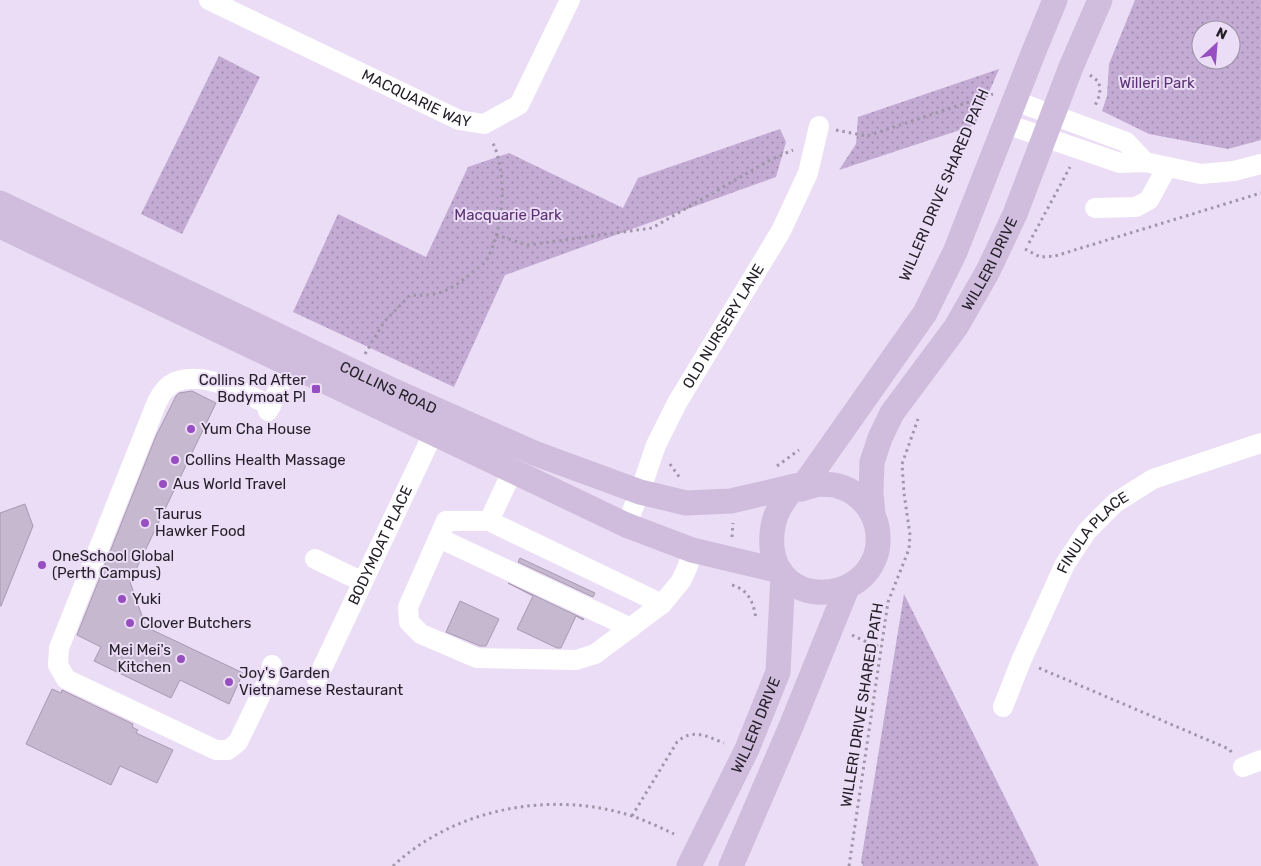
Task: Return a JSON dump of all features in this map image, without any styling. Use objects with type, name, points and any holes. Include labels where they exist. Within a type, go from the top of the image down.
[{"type":"main road","name":"WILLERI DRIVE","points":[[798,488],[819,484],[838,486],[853,492],[867,505],[873,515],[878,528],[879,542],[874,561],[867,573],[848,588],[829,593],[810,591],[792,583],[782,573],[773,555],[772,529],[778,508],[798,488],[925,314],[955,252],[1006,124],[1000,99],[1056,0]]},
{"type":"main road","name":"WILLERI DRIVE","points":[[873,515],[871,493],[872,462],[880,438],[892,412],[956,327],[988,271],[1015,214],[1071,68],[1100,0]]},
{"type":"main road","name":"COLLINS ROAD","points":[[0,203],[294,355]]},
{"type":"main road","name":"COLLINS ROAD","points":[[0,226],[294,355],[438,423],[512,471],[626,525],[692,550],[782,573]]},
{"type":"main road","name":"COLLINS ROAD","points":[[438,423],[523,448],[640,492],[686,503],[731,501],[798,488]]},
{"type":"main road","name":"WILLERI DRIVE","points":[[689,866],[747,749],[778,672],[782,573]]},
{"type":"main road","name":"WILLERI DRIVE","points":[[730,866],[848,588]]},
{"type":"street","name":"MACQUARIE WAY","points":[[209,0],[459,120],[484,124],[519,105],[570,0]]},
{"type":"street","points":[[1000,99],[1050,126],[1080,150],[1120,162],[1145,162],[1201,174],[1234,171],[1261,164]]},
{"type":"street","points":[[1006,124],[1050,126],[1126,142],[1145,162]]},
{"type":"street","name":"OLD NURSERY LANE","points":[[626,525],[640,492],[656,445],[677,403],[781,231],[795,203],[808,173],[819,126]]},
{"type":"street","points":[[1095,208],[1136,207],[1149,200],[1167,167]]},
{"type":"street","points":[[272,665],[269,678],[238,742],[228,750],[216,750],[66,679],[58,665],[59,648],[157,402],[164,390],[174,382],[188,379],[216,381],[270,408],[294,355]]},
{"type":"street","name":"BODYMOAT PLACE","points":[[317,679],[438,423]]},
{"type":"street","name":"FINULA PLACE","points":[[1004,707],[1021,661],[1066,564],[1087,531],[1115,502],[1153,479],[1261,443]]},
{"type":"street","points":[[489,521],[523,448]]},
{"type":"street","points":[[662,604],[489,521],[446,521],[408,607],[409,622],[421,634],[477,658],[576,660],[595,654],[662,604],[681,581],[688,566],[692,550]]},
{"type":"street","points":[[439,538],[631,628]]},
{"type":"street","points":[[315,559],[363,582]]},
{"type":"path","points":[[1086,72],[1099,82],[1100,94],[1094,109]]},
{"type":"path","points":[[496,235],[528,245],[652,228],[770,160],[797,148],[819,126],[867,136],[1000,99]]},
{"type":"path","points":[[362,358],[384,322],[410,294],[426,296],[453,288],[486,261],[496,235],[503,191],[498,153],[484,124]]},
{"type":"path","points":[[1021,257],[1080,150]]},
{"type":"path","points":[[1025,249],[1040,257],[1055,256],[1261,193]]},
{"type":"path","name":"WILLERI DRIVE SHARED PATH","points":[[849,866],[888,602],[909,550],[910,535],[902,464],[919,416]]},
{"type":"path","points":[[769,470],[800,450]]},
{"type":"path","points":[[731,543],[734,515]]},
{"type":"path","points":[[728,584],[740,587],[748,595],[754,608],[757,625]]},
{"type":"path","points":[[1021,661],[1229,749],[1252,764]]},
{"type":"path","points":[[632,816],[677,742],[685,735],[707,736],[724,743],[721,750]]},
{"type":"path","points":[[393,866],[431,837],[465,820],[498,810],[538,805],[598,809],[632,816],[674,834]]},
{"type":"green space","name":"Willeri Park","points":[[1135,0],[1261,0],[1261,140],[1228,149],[1149,134],[1102,111],[1107,96],[1109,64]]},
{"type":"green space","points":[[219,56],[260,77],[182,234],[141,214]]},
{"type":"green space","points":[[999,69],[975,125],[839,170],[856,144],[858,117]]},
{"type":"green space","name":"Macquarie Park","points":[[780,129],[786,142],[776,177],[505,275],[454,387],[293,312],[338,214],[426,257],[468,167],[509,153],[623,208],[638,178]]},
{"type":"green space","points":[[904,594],[1039,866],[863,866],[861,862]]},
{"type":"building","points":[[192,391],[216,403],[130,582],[146,627],[243,673],[229,704],[180,680],[171,698],[94,661],[101,647],[77,635],[156,436],[176,396],[179,393]]},
{"type":"building","points":[[25,504],[33,526],[0,606],[0,513]]},
{"type":"building","points":[[520,558],[595,593],[593,597],[518,562]]},
{"type":"building","points":[[508,583],[584,619],[576,616],[561,648],[557,648],[517,629],[533,596]]},
{"type":"building","points":[[460,601],[499,619],[486,646],[480,646],[446,632]]},
{"type":"building","points":[[52,689],[61,693],[62,690],[133,724],[132,727],[138,730],[136,733],[173,750],[157,783],[120,766],[111,785],[26,744]]},
{"type":"place","name":"Collins Rd After Bodymoat Pl","points":[[316,389]]},
{"type":"place","name":"Yum Cha House","points":[[191,429]]},
{"type":"place","name":"Collins Health Massage","points":[[175,460]]},
{"type":"place","name":"Aus World Travel","points":[[163,484]]},
{"type":"place","name":"Taurus Hawker Food","points":[[145,523]]},
{"type":"place","name":"OneSchool Global (Perth Campus)","points":[[42,565]]},
{"type":"place","name":"Yuki","points":[[122,599]]},
{"type":"place","name":"Clover Butchers","points":[[130,623]]},
{"type":"place","name":"Mei Mei's Kitchen","points":[[181,659]]},
{"type":"place","name":"Joy's Garden Vietnamese Restaurant","points":[[229,682]]}]
